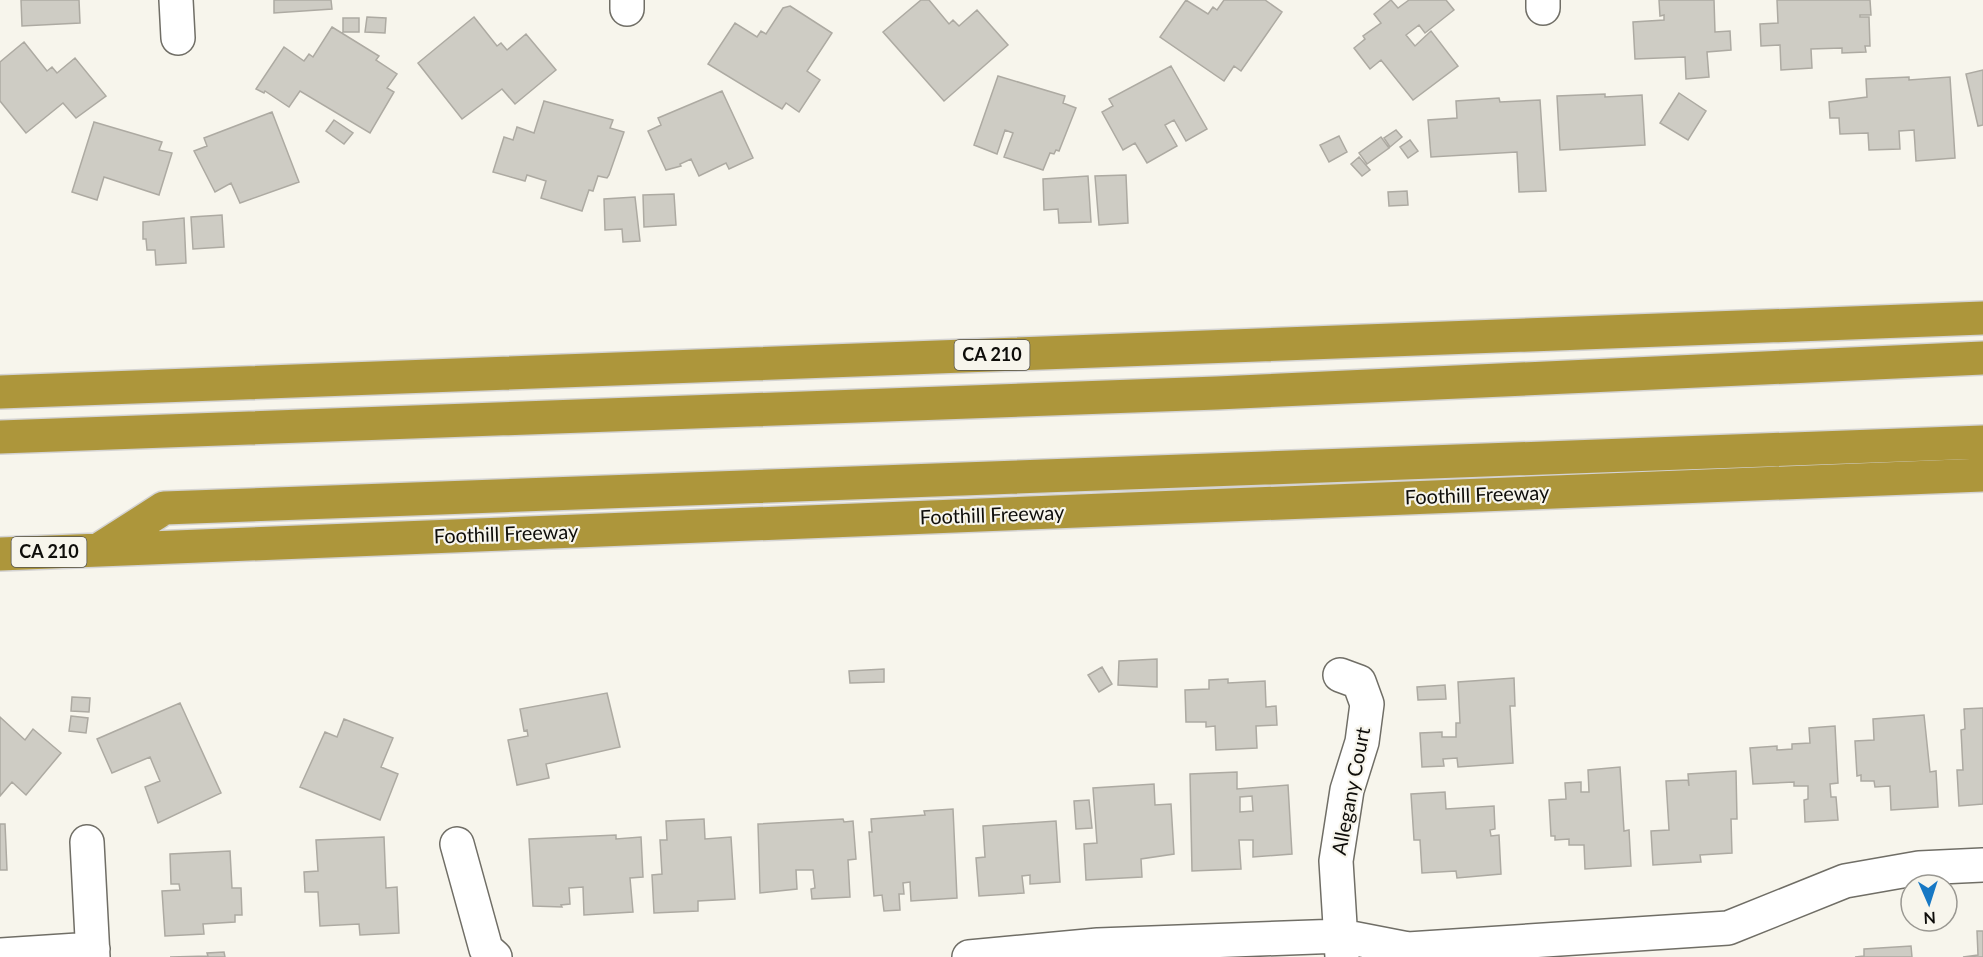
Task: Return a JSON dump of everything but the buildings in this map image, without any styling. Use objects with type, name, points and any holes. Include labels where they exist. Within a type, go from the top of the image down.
[{"type":"highway","name":"CA 210","points":[[0,392],[1983,318]]},
{"type":"highway","points":[[0,437],[1217,393],[1983,358]]},
{"type":"highway","points":[[99,550],[164,508],[1983,442]]},
{"type":"highway","name":"Foothill Freeway","points":[[0,554],[1983,475]]},
{"type":"street","points":[[176,0],[178,38]]},
{"type":"street","name":"Allegany Court","points":[[1340,675],[1359,682],[1367,704],[1362,742],[1347,790],[1336,861],[1342,946]]},
{"type":"street","points":[[0,955],[93,953],[87,842]]},
{"type":"street","points":[[457,844],[486,949],[495,957]]},
{"type":"street","points":[[969,957],[1098,945],[1342,946],[1408,949],[1728,928],[1845,881],[1919,867],[1983,865]]}]
